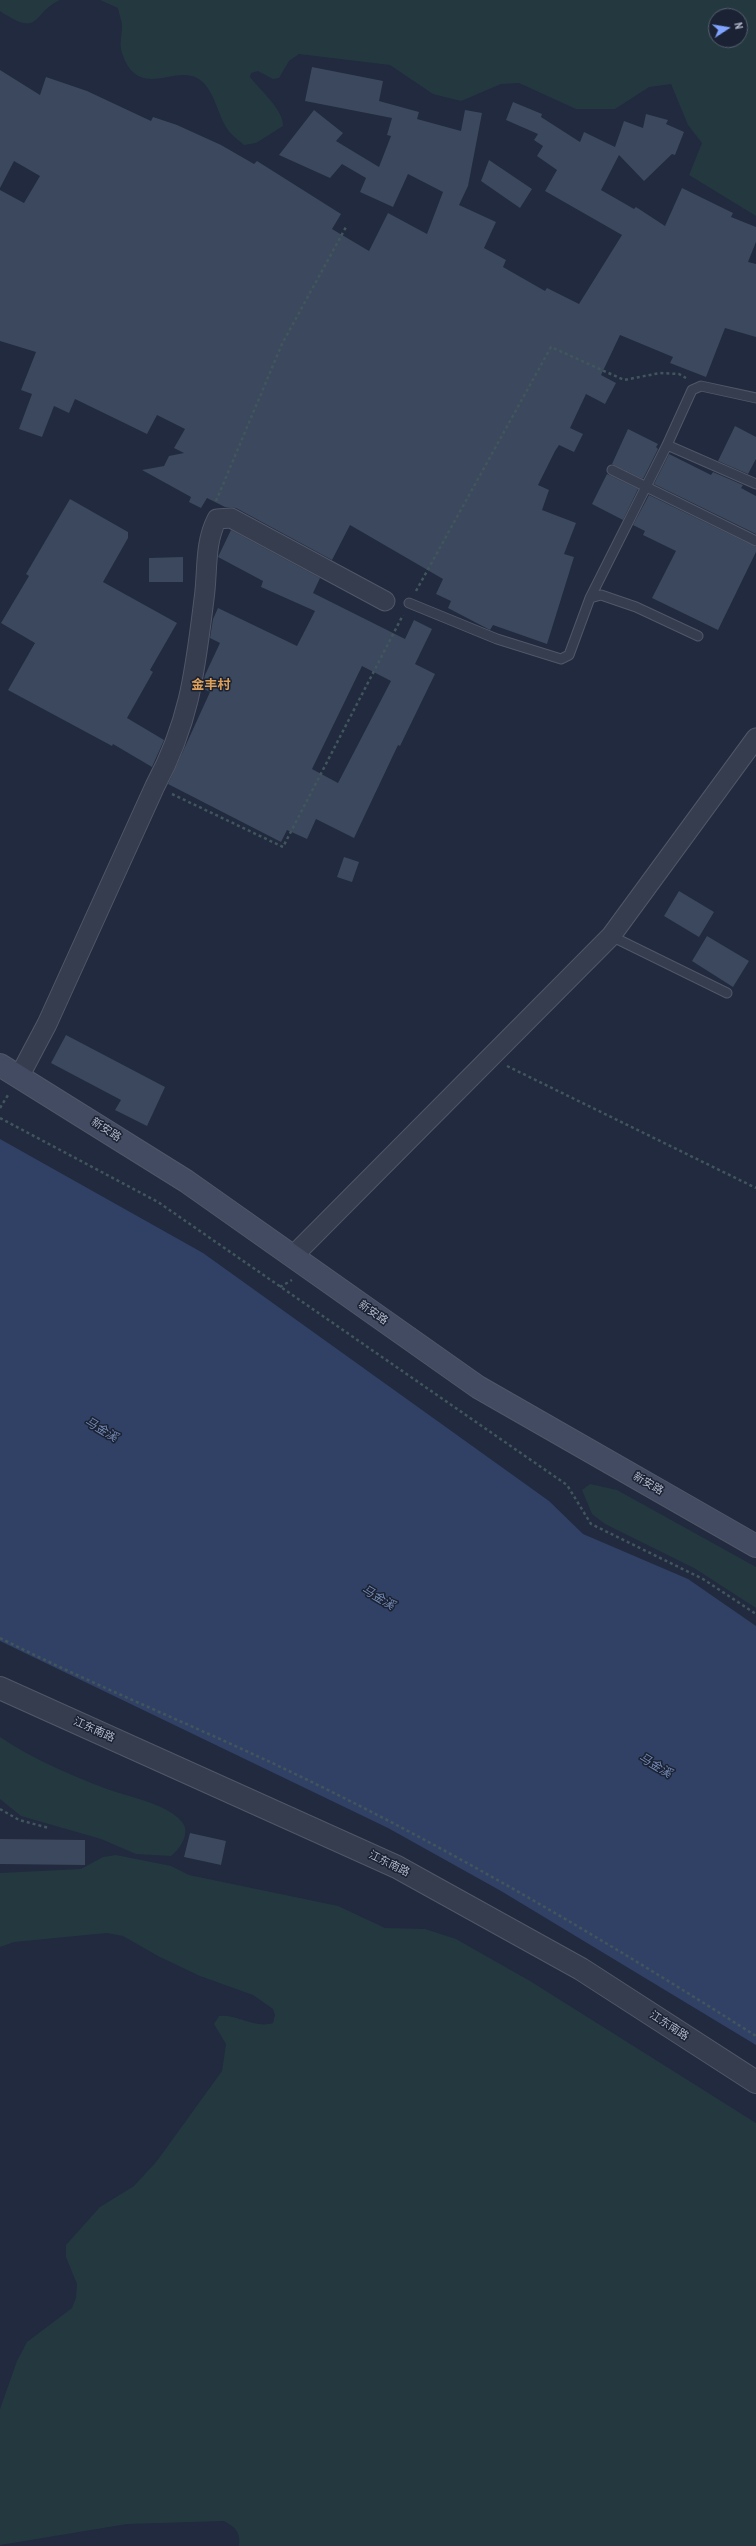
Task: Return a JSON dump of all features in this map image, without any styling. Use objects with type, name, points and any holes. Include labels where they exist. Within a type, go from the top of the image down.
[{"type":"main road","name":"新安路","points":[[0,1065],[20,1075],[186,1181],[478,1387],[756,1546]]},
{"type":"street","points":[[20,1075],[47,1024],[155,786],[173,754],[190,702],[205,596],[209,534],[217,519],[231,518],[385,602]]},
{"type":"street","points":[[293,1256],[611,936],[756,738]]},
{"type":"street","name":"江东南路","points":[[0,1688],[397,1867],[581,1969],[756,2082]]},
{"type":"lane","points":[[409,603],[497,639],[561,659],[569,655],[590,598],[646,487],[692,390],[701,386],[756,398]]},
{"type":"lane","points":[[667,444],[756,484]]},
{"type":"lane","points":[[612,470],[756,541]]},
{"type":"lane","points":[[590,598],[601,595],[636,607],[698,636]]},
{"type":"lane","points":[[611,936],[727,993]]},
{"type":"path","points":[[217,519],[216,499],[282,344],[346,227]]},
{"type":"path","points":[[155,786],[283,847],[409,603],[551,347],[624,380],[660,373],[679,374],[701,386]]},
{"type":"path","points":[[490,1058],[756,1188]]},
{"type":"path","points":[[0,1118],[158,1202],[567,1485],[591,1524],[703,1579],[756,1614]]},
{"type":"path","points":[[0,1638],[59,1667],[289,1771],[485,1872],[756,2036]]},
{"type":"path","points":[[0,1809],[19,1820],[49,1828]]},
{"type":"green space","points":[[0,0],[60,0],[51,5],[35,21],[23,23],[0,11]]},
{"type":"green space","points":[[100,0],[756,0],[756,216],[689,175],[702,143],[688,125],[671,84],[649,87],[615,109],[576,109],[519,83],[501,84],[461,101],[433,94],[390,65],[299,54],[289,61],[279,78],[273,79],[258,71],[251,73],[250,77],[271,100],[280,113],[283,126],[256,143],[244,145],[228,130],[208,88],[197,78],[188,75],[178,75],[157,79],[147,79],[137,75],[129,67],[122,53],[122,24],[118,8]]},
{"type":"green space","points":[[590,1484],[617,1490],[756,1567],[756,1608],[694,1568],[605,1524],[592,1514],[582,1490]]},
{"type":"green space","points":[[0,1737],[25,1752],[66,1772],[107,1789],[148,1802],[167,1810],[176,1816],[184,1826],[185,1836],[181,1845],[171,1856],[136,1854],[101,1839],[21,1816],[0,1799]]},
{"type":"green space","points":[[116,1855],[171,1866],[189,1875],[338,1906],[385,1928],[425,1929],[456,1939],[530,1981],[756,2123],[756,2546],[239,2546],[239,2537],[236,2530],[224,2521],[127,2524],[0,2545],[0,2409],[17,2361],[27,2342],[72,2308],[76,2298],[77,2284],[66,2257],[66,2245],[100,2207],[134,2186],[157,2161],[222,2071],[226,2044],[214,2024],[219,2016],[266,2024],[273,2023],[275,2015],[273,2009],[253,1995],[200,1976],[158,1956],[123,1936],[107,1933],[14,1942],[0,1947],[0,1873],[81,1869],[103,1857]]},
{"type":"water","name":"马金溪","points":[[0,1139],[203,1253],[549,1501],[583,1534],[688,1579],[756,1626],[756,2045],[501,1891],[388,1828],[0,1641]]},
{"type":"building","points":[[312,67],[383,81],[379,101],[419,112],[417,119],[461,131],[465,110],[482,113],[468,186],[459,205],[496,222],[484,248],[506,260],[503,267],[545,291],[547,288],[579,304],[622,235],[545,191],[557,170],[537,156],[543,146],[534,140],[538,134],[506,120],[513,102],[542,114],[541,117],[580,142],[584,132],[615,147],[624,121],[643,128],[646,114],[668,120],[666,124],[684,132],[675,155],[672,154],[644,181],[619,155],[601,190],[634,209],[636,207],[665,226],[682,188],[733,213],[731,217],[756,227],[756,242],[748,262],[756,264],[756,337],[725,328],[706,377],[670,363],[673,357],[620,335],[601,375],[616,383],[605,404],[586,394],[570,428],[583,434],[574,452],[559,445],[555,451],[538,485],[549,490],[542,510],[576,523],[564,554],[574,557],[547,644],[493,625],[490,630],[448,608],[451,601],[436,594],[443,579],[350,525],[332,560],[236,508],[225,507],[207,498],[201,508],[189,502],[191,497],[142,470],[164,466],[169,456],[184,453],[174,448],[185,429],[157,415],[147,434],[75,399],[69,413],[54,406],[42,437],[19,429],[32,394],[21,390],[36,352],[0,341],[0,190],[24,203],[40,176],[14,161],[0,188],[0,70],[40,95],[46,77],[87,91],[151,121],[153,117],[177,125],[221,145],[254,164],[257,161],[341,214],[332,229],[369,251],[388,213],[427,234],[443,192],[408,174],[393,207],[360,192],[366,178],[342,164],[330,178],[279,155],[314,110],[343,133],[336,141],[379,167],[391,136],[387,135],[392,118],[305,101]]},
{"type":"building","points":[[489,160],[532,189],[520,208],[481,181]]},
{"type":"building","points":[[735,426],[756,437],[756,459],[748,474],[718,461]]},
{"type":"building","points":[[628,429],[658,444],[656,447],[658,449],[643,479],[612,464]]},
{"type":"building","points":[[669,454],[711,475],[713,472],[743,485],[741,488],[756,496],[756,534],[654,484]]},
{"type":"building","points":[[607,474],[638,489],[623,520],[592,504]]},
{"type":"building","points":[[649,495],[756,547],[756,552],[718,630],[652,598],[676,551],[643,535],[645,531],[633,525]]},
{"type":"building","points":[[70,499],[128,532],[128,538],[103,582],[177,623],[150,670],[153,672],[127,718],[164,740],[152,767],[113,744],[112,746],[8,690],[35,643],[1,623],[29,576],[26,574]]},
{"type":"building","points":[[231,530],[320,578],[313,593],[405,639],[414,620],[432,629],[415,664],[435,674],[400,746],[398,745],[354,838],[316,819],[307,839],[287,830],[281,842],[168,784],[210,692],[202,688],[205,675],[220,643],[210,638],[213,619],[218,608],[297,646],[315,611],[261,587],[263,581],[218,557]],"holes":[[[362,666],[391,681],[338,783],[312,769]]]},
{"type":"building","points":[[183,557],[183,582],[149,582],[149,558]]},
{"type":"building","points":[[344,857],[359,862],[352,882],[337,877]]},
{"type":"building","points":[[679,891],[714,912],[699,937],[664,916]]},
{"type":"building","points":[[707,936],[749,961],[733,987],[692,961]]},
{"type":"building","points":[[66,1035],[165,1087],[147,1126],[115,1110],[121,1100],[51,1063]]},
{"type":"building","points":[[190,1833],[226,1841],[221,1865],[184,1857]]},
{"type":"building","points":[[0,1839],[85,1840],[85,1865],[0,1864]]},
{"type":"district","name":"金丰村","points":[[211,686]]}]
